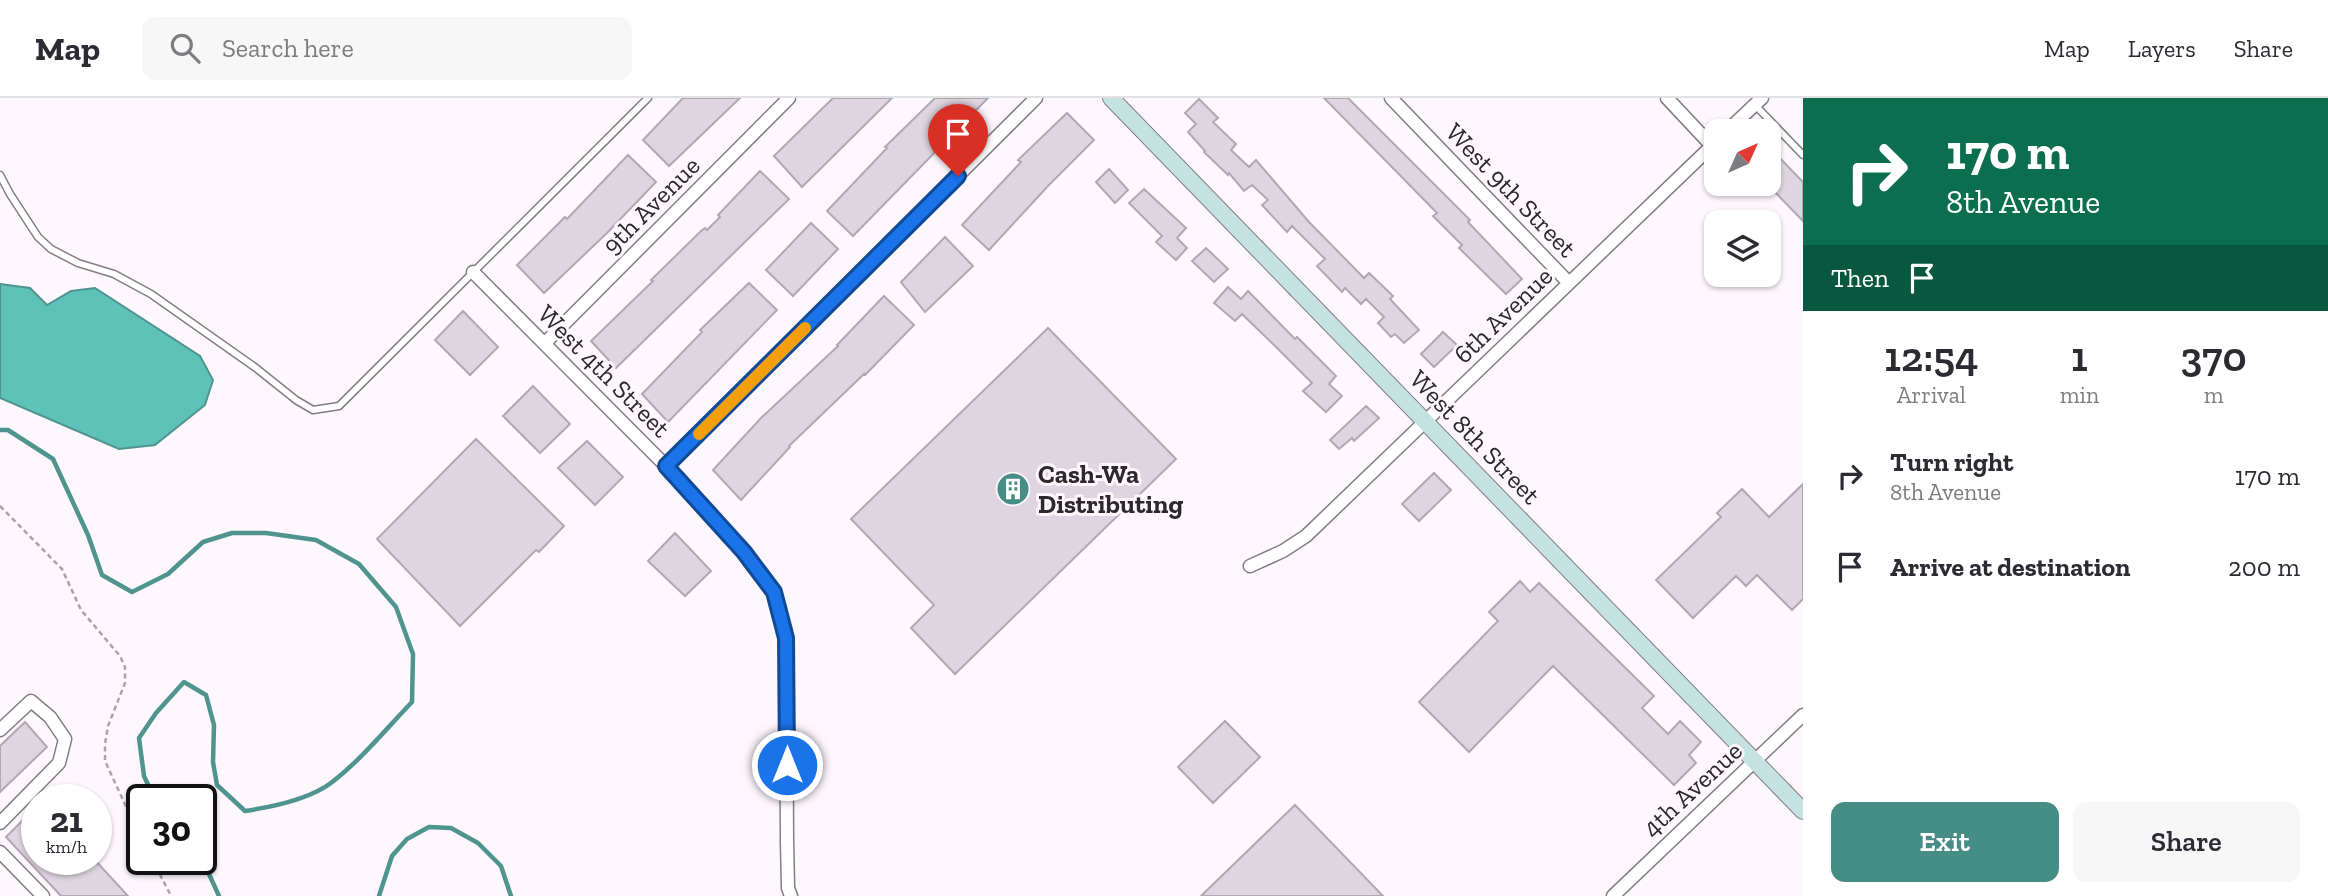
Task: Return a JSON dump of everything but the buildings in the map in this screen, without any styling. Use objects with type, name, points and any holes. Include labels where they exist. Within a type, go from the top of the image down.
[{"type":"street","name":"9th Avenue","points":[[545,343],[789,98]]},
{"type":"street","points":[[666,466],[1037,98]]},
{"type":"street","name":"West 8th Street","points":[[1111,98],[1803,811]]},
{"type":"street","name":"West 9th Street","points":[[1391,98],[1569,283]]},
{"type":"street","points":[[1667,98],[1704,134]]},
{"type":"street","points":[[1740,119],[1758,102]]},
{"type":"street","name":"6th Avenue","points":[[1250,566],[1283,551],[1306,536],[1704,154]]},
{"type":"street","name":"West 4th Street","points":[[473,272],[666,466],[744,552],[774,592],[786,638],[788,888],[792,896]]},
{"type":"street","points":[[0,730],[31,701],[50,717],[65,739],[59,763],[0,823]]},
{"type":"street","name":"4th Avenue","points":[[1618,894],[1803,715]]},
{"type":"street","points":[[0,852],[43,896]]},
{"type":"lane","points":[[0,175],[9,194],[38,237],[51,249],[78,263],[114,275],[151,294],[313,410],[339,406],[648,98]]},
{"type":"lane","points":[[1758,102],[1803,155]]},
{"type":"path","points":[[0,506],[62,569],[81,610],[120,656],[125,667],[125,683],[108,726],[105,761],[126,806]]},
{"type":"path","points":[[160,875],[171,896]]},
{"type":"shaded area","points":[[0,284],[30,288],[47,305],[71,291],[95,288],[200,356],[213,380],[205,405],[155,445],[119,449],[0,398]]},
{"type":"waterway","points":[[0,430],[8,430],[53,459],[88,535],[102,575],[132,592],[168,574],[203,542],[232,533],[266,533],[316,540],[359,564],[396,607],[413,654],[412,702],[363,754],[322,789],[278,805],[245,811],[217,785]]},
{"type":"waterway","points":[[148,784],[144,776],[139,738],[156,713],[184,682],[206,695],[214,725],[213,762],[217,784]]},
{"type":"waterway","points":[[379,896],[392,856],[407,839],[429,827],[451,828],[478,843],[501,866],[511,896]]},
{"type":"waterway","points":[[209,875],[219,896]]},
{"type":"slow traffic","points":[[699,434],[805,328]]},
{"type":"place","name":"Cash-Wa Distributing","points":[[1013,489]]},
{"type":"route","points":[[787,765],[786,638],[774,592],[744,552],[666,466],[958,176]]}]
